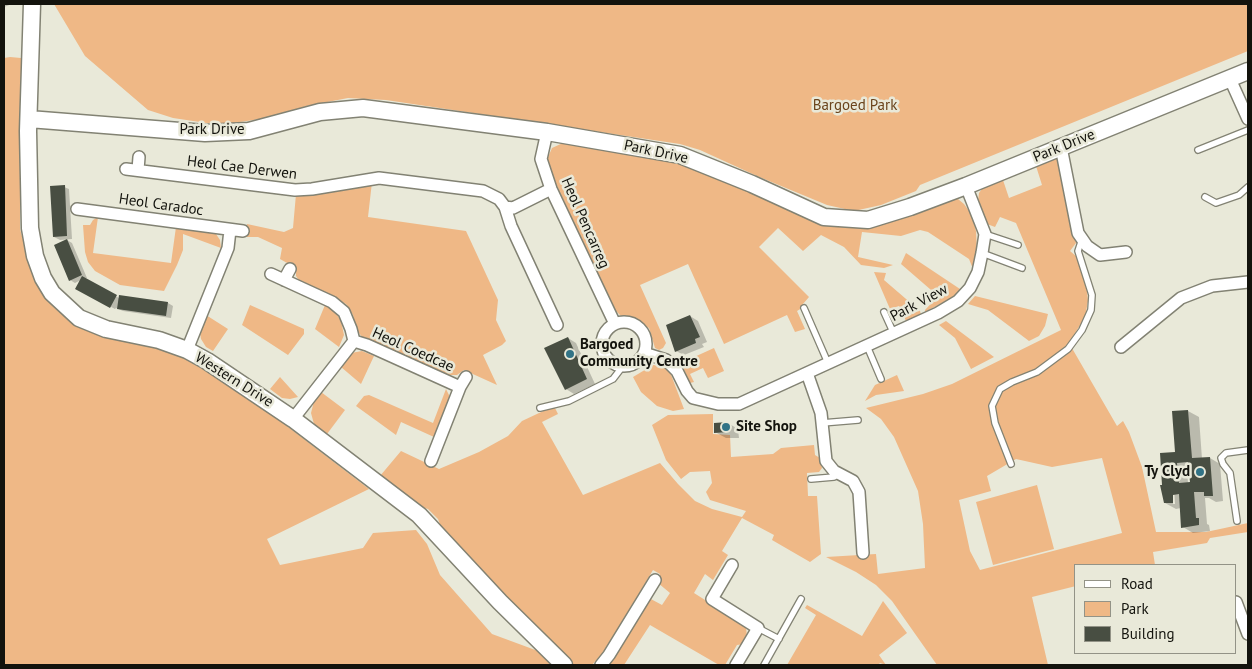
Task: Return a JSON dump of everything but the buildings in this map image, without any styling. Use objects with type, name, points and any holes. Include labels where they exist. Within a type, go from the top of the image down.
[{"type":"street","name":"Western Drive","points":[[32,4],[29,119],[30,228],[35,256],[43,278],[52,293],[79,318],[106,328],[159,340],[187,350],[207,361],[293,419],[419,515],[500,602],[564,665]]},
{"type":"street","name":"Park Drive","points":[[29,119],[205,133],[249,131],[320,112],[363,108],[547,132],[680,155],[752,184],[824,217],[868,220],[966,186],[1248,71]]},
{"type":"street","points":[[1230,79],[1248,119]]},
{"type":"street","name":"Heol Pencarreg","points":[[547,132],[541,160],[551,188],[615,324]]},
{"type":"street","points":[[1061,147],[1078,233],[1086,246],[1100,255],[1126,252]]},
{"type":"street","points":[[138,170],[139,158]]},
{"type":"street","name":"Heol Cae Derwen","points":[[126,169],[294,190],[312,189],[379,178],[483,190],[499,199],[505,207]]},
{"type":"street","points":[[966,186],[985,234]]},
{"type":"street","points":[[551,188],[513,208],[505,207],[511,226],[557,325]]},
{"type":"street","name":"Heol Caradoc","points":[[87,222],[83,209],[243,231]]},
{"type":"street","points":[[187,350],[228,248],[230,230]]},
{"type":"street","name":"Park View","points":[[644,353],[666,360],[677,371],[687,391],[693,398],[718,404],[739,404],[894,334],[958,301],[970,288],[978,272],[985,234]]},
{"type":"street","points":[[284,280],[290,269]]},
{"type":"street","name":"Heol Coedcae","points":[[271,274],[332,302],[344,312],[354,341]]},
{"type":"street","points":[[1121,347],[1181,298],[1212,286],[1248,282]]},
{"type":"street","points":[[622,323],[636,326],[645,338],[644,353],[635,363],[623,366],[609,361],[602,349],[604,334],[608,328],[615,324],[622,323]]},
{"type":"street","name":"Heol Coedcae","points":[[354,341],[367,345],[460,387]]},
{"type":"street","name":"Heol Coedcae","points":[[293,419],[354,341]]},
{"type":"street","points":[[807,373],[821,413],[826,461],[834,471],[853,481],[859,492],[863,553]]},
{"type":"street","name":"Heol Coedcae","points":[[431,461],[460,387],[466,377]]},
{"type":"street","points":[[436,448],[447,454]]},
{"type":"street","points":[[732,565],[712,599],[758,628],[736,665]]},
{"type":"street","points":[[601,665],[610,655],[655,580]]},
{"type":"street","points":[[1237,605],[1248,634]]},
{"type":"lane","points":[[1198,150],[1248,130]]},
{"type":"lane","points":[[1205,196],[1216,203],[1239,195],[1248,187]]},
{"type":"lane","points":[[985,234],[1018,245]]},
{"type":"lane","points":[[1011,464],[992,406],[1000,389],[1037,372],[1061,355],[1068,349],[1082,330],[1092,310],[1092,296],[1078,251],[1082,239]]},
{"type":"lane","points":[[982,253],[1022,268]]},
{"type":"lane","points":[[804,308],[828,363]]},
{"type":"lane","points":[[884,312],[894,334]]},
{"type":"lane","points":[[867,346],[881,379]]},
{"type":"lane","points":[[540,408],[569,401],[613,379],[623,366]]},
{"type":"lane","points":[[822,423],[858,420]]},
{"type":"lane","points":[[1237,521],[1230,473],[1221,458],[1226,453],[1248,450]]},
{"type":"lane","points":[[811,479],[834,477],[838,473]]},
{"type":"lane","points":[[764,665],[801,599]]},
{"type":"lane","points":[[758,628],[779,639]]},
{"type":"green space","name":"Bargoed Park","points":[[54,4],[1248,4],[1248,51],[920,185],[916,191],[881,205],[854,211],[827,205],[700,150],[680,144],[386,100],[348,98],[307,106],[260,119],[220,125],[173,118],[148,110],[85,56]]},
{"type":"green space","points":[[4,58],[21,58],[23,77],[20,229],[32,272],[48,297],[159,347],[205,363],[369,489],[267,539],[280,565],[363,548],[373,533],[416,530],[427,544],[440,575],[492,634],[538,651],[555,665],[4,665]]},
{"type":"green space","points":[[565,142],[693,164],[782,206],[822,222],[841,227],[863,226],[945,200],[958,199],[972,215],[976,231],[977,250],[973,269],[969,259],[928,232],[920,230],[901,236],[862,232],[858,257],[893,265],[884,268],[861,265],[844,247],[821,235],[803,251],[778,228],[759,247],[809,297],[802,308],[797,311],[805,329],[795,332],[787,315],[724,344],[688,264],[640,285],[666,343],[659,350],[655,348],[649,328],[631,319],[623,318],[614,309],[546,162],[552,148]]},
{"type":"green space","points":[[1060,157],[1076,243],[1070,251],[1077,257],[1088,301],[1085,317],[1069,343],[1117,426],[1123,421],[1129,432],[1142,467],[1156,532],[1206,532],[1248,523],[1248,532],[1210,538],[1207,543],[1153,552],[1155,564],[1074,564],[1074,586],[1032,597],[1048,665],[937,665],[892,601],[876,585],[856,572],[826,557],[876,554],[878,574],[925,568],[923,524],[918,491],[894,437],[881,419],[866,408],[923,394],[952,384],[1061,330],[1016,223],[1000,217],[995,227],[987,224],[978,201],[979,193],[984,186],[1002,177],[1009,198],[1042,185],[1036,166]],"holes":[[[1102,458],[1122,533],[980,570],[970,551],[959,500],[991,491],[987,476],[1016,459],[1052,467]]]},
{"type":"green space","points":[[372,182],[368,217],[466,231],[498,300],[496,320],[506,341],[483,355],[497,385],[464,370],[457,375],[450,375],[362,337],[356,329],[353,315],[346,304],[301,283],[296,276],[296,268],[280,259],[282,248],[258,237],[247,237],[247,224],[284,232],[293,228],[296,194]]},
{"type":"green space","points":[[98,217],[93,253],[171,263],[176,227],[211,231],[220,240],[221,248],[183,234],[183,250],[164,291],[120,285],[95,271],[88,262],[85,252],[83,225],[90,225]]},
{"type":"green space","points":[[906,253],[960,289],[953,297],[925,312],[938,296],[901,264]]},
{"type":"green space","points":[[874,272],[886,273],[884,280],[920,311],[921,315],[906,321],[899,306],[890,309]]},
{"type":"green space","points":[[975,296],[1048,314],[1045,326],[1039,336],[1029,341],[988,310],[968,304]]},
{"type":"green space","points":[[250,305],[304,329],[304,334],[288,355],[242,325]]},
{"type":"green space","points":[[325,305],[334,310],[341,321],[344,335],[339,347],[315,329]]},
{"type":"green space","points":[[206,315],[228,329],[213,351],[206,347],[201,339],[199,328]]},
{"type":"green space","points":[[946,321],[994,357],[971,369],[955,338],[939,325]]},
{"type":"green space","points":[[714,348],[724,371],[708,378],[703,368],[690,374],[694,382],[690,383],[681,363]]},
{"type":"green space","points":[[362,351],[374,356],[361,384],[341,367],[351,353]]},
{"type":"green space","points":[[653,365],[662,366],[670,372],[684,409],[673,411],[657,406],[641,392],[633,377]]},
{"type":"green space","points":[[897,375],[904,391],[876,395],[865,401],[875,385]]},
{"type":"green space","points":[[280,377],[298,397],[282,398],[270,389]]},
{"type":"green space","points":[[446,389],[449,395],[449,404],[434,437],[401,422],[396,435],[356,406],[364,396],[369,395],[433,423]]},
{"type":"green space","points":[[321,392],[345,410],[327,434],[314,424],[311,413],[314,401]]},
{"type":"green space","points":[[554,406],[558,414],[542,422],[583,495],[660,463],[695,501],[712,509],[742,517],[746,511],[710,500],[706,492],[712,483],[710,471],[690,472],[681,479],[666,460],[652,425],[668,415],[713,414],[713,434],[730,435],[731,457],[773,454],[781,448],[814,445],[815,455],[820,458],[822,468],[819,472],[807,473],[808,496],[817,496],[821,554],[810,562],[772,540],[774,535],[742,518],[722,551],[728,555],[713,580],[705,574],[694,593],[746,626],[747,638],[744,644],[737,645],[725,665],[719,665],[650,625],[624,665],[606,665],[649,598],[662,605],[670,593],[658,583],[660,574],[653,570],[606,649],[592,665],[573,665],[539,635],[442,530],[438,519],[428,509],[418,506],[380,476],[401,451],[439,469],[479,452],[508,436],[522,421]]},
{"type":"green space","points":[[1037,485],[1054,549],[993,565],[976,502]]},
{"type":"green space","points":[[883,601],[907,633],[879,655],[886,665],[880,663],[878,665],[787,665],[816,615],[805,608],[807,605],[862,636]]},
{"type":"place","name":"Bargoed Community Centre","points":[[570,354]]},
{"type":"place","name":"Site Shop","points":[[726,427]]},
{"type":"place","name":"Ty Clyd","points":[[1200,472]]}]
